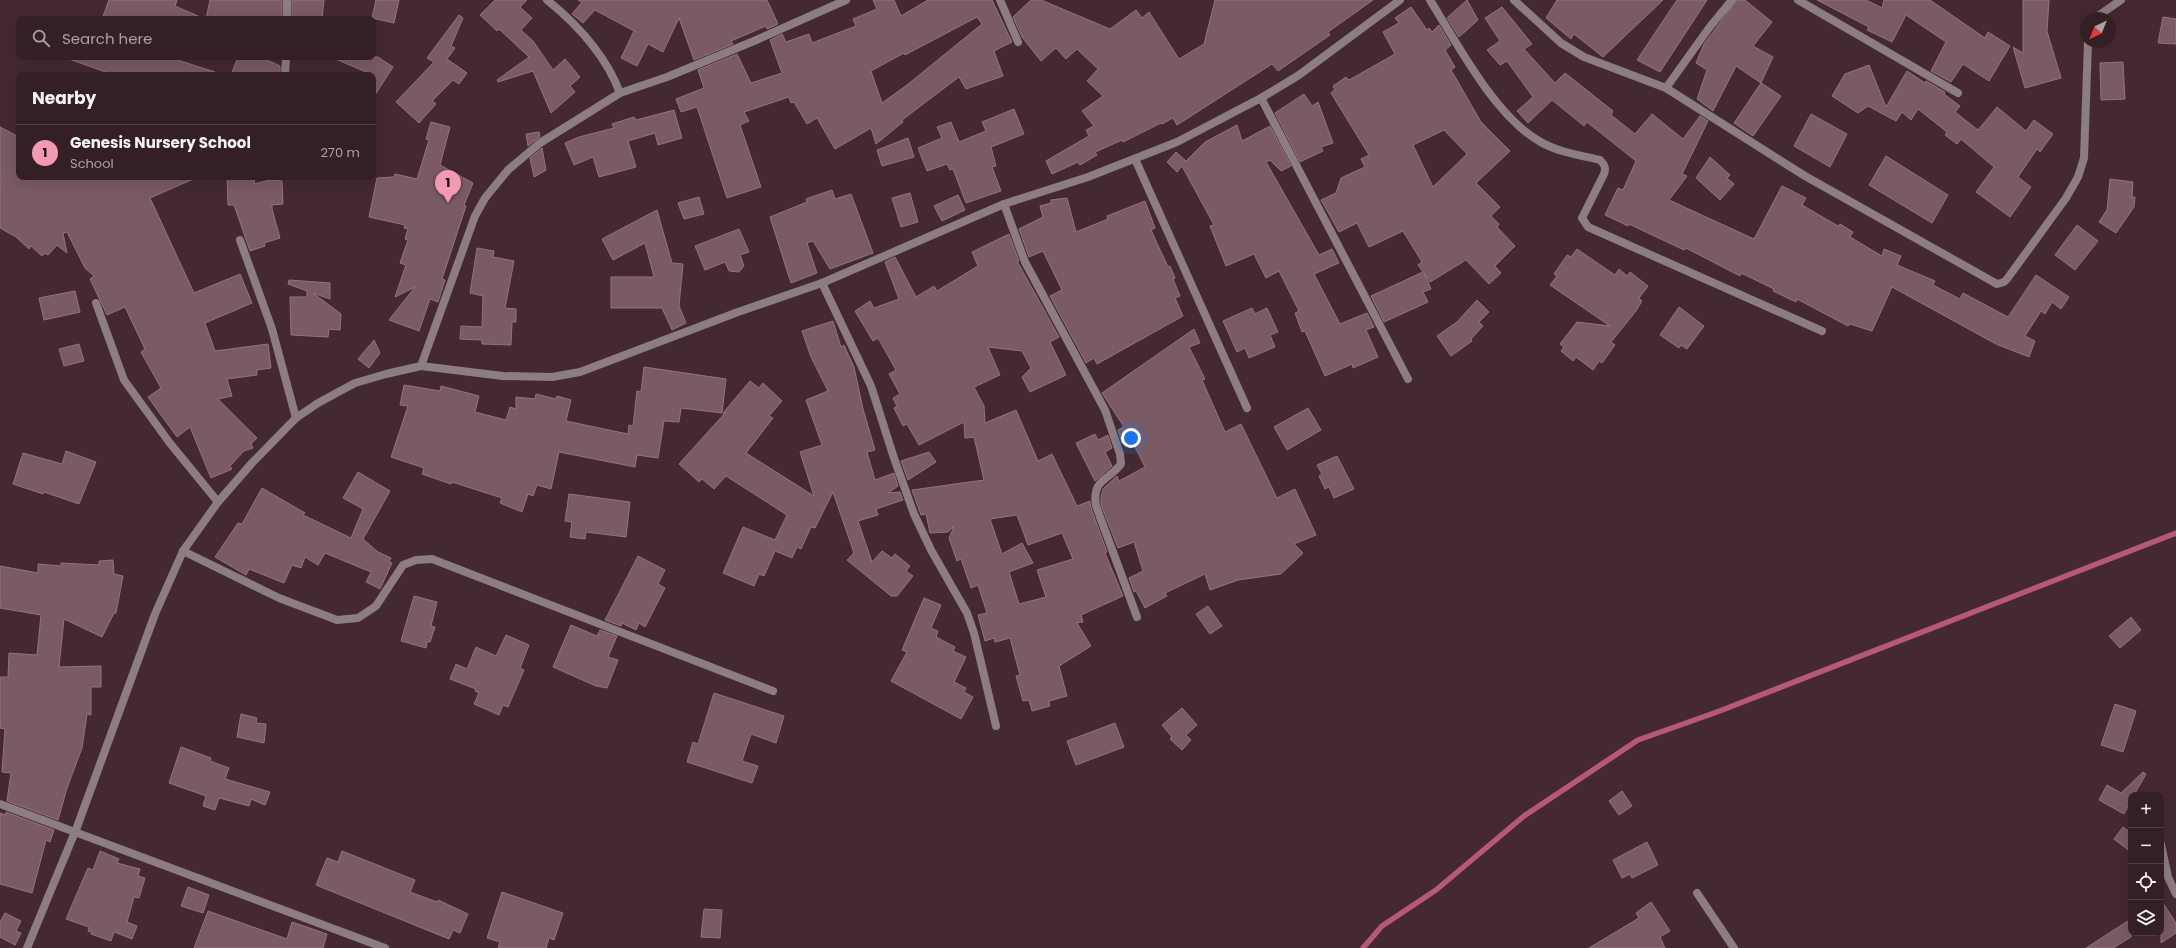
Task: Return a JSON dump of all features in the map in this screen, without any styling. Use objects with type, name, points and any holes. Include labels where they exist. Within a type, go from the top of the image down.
[{"type":"street","points":[[287,0],[287,16]]},
{"type":"street","points":[[547,0],[594,46],[613,74],[620,93]]},
{"type":"street","points":[[421,366],[467,235],[485,198],[508,170],[540,143],[620,93],[674,74],[846,0]]},
{"type":"street","points":[[1000,0],[1018,42]]},
{"type":"street","points":[[27,948],[74,833],[154,614],[183,551],[218,502],[252,463],[296,418],[318,403],[355,383],[421,366],[503,376],[552,377],[580,372],[738,312],[822,283],[1004,204],[1135,160],[1177,142],[1262,98],[1305,70],[1400,0]]},
{"type":"street","points":[[1430,0],[1480,79],[1518,125],[1539,141],[1566,152],[1600,160],[1604,164],[1606,169],[1604,174],[1582,218],[1588,227],[1822,331]]},
{"type":"street","points":[[1514,0],[1561,43],[1584,57],[1666,88],[1805,176],[1997,284],[2000,284],[2007,279],[2066,198],[2078,177],[2084,158],[2088,48]]},
{"type":"street","points":[[1666,88],[1709,28],[1732,0]]},
{"type":"street","points":[[1798,0],[1958,93]]},
{"type":"street","points":[[2104,12],[2121,0]]},
{"type":"street","points":[[285,72],[286,60]]},
{"type":"street","points":[[1262,98],[1408,379]]},
{"type":"street","points":[[1135,160],[1247,408]]},
{"type":"street","points":[[1004,204],[1025,262],[1105,410],[1120,454],[1121,464],[1099,483],[1095,497],[1096,506],[1137,618]]},
{"type":"street","points":[[240,240],[272,329],[296,418]]},
{"type":"street","points":[[822,283],[871,386],[914,514],[931,550],[967,613],[974,633],[996,726]]},
{"type":"street","points":[[96,303],[124,380],[170,442],[218,502]]},
{"type":"street","points":[[183,551],[279,598],[337,620],[358,618],[376,606],[403,565],[416,560],[432,559],[773,691]]},
{"type":"street","points":[[0,804],[74,833],[306,917],[385,948]]},
{"type":"street","points":[[2164,858],[2168,877],[2176,894]]},
{"type":"street","points":[[1697,893],[1734,948]]},
{"type":"building","points":[[109,0],[177,0],[175,6],[198,16],[103,16]]},
{"type":"building","points":[[210,0],[282,0],[282,16],[207,16]]},
{"type":"building","points":[[292,0],[324,0],[322,16],[292,16]]},
{"type":"building","points":[[376,0],[399,0],[394,23],[376,19],[376,16],[372,16]]},
{"type":"building","points":[[495,0],[527,0],[520,7],[532,18],[521,30],[533,41],[553,70],[565,59],[580,77],[570,86],[575,92],[551,113],[533,71],[498,82],[497,80],[529,57],[499,29],[497,31],[480,15]]},
{"type":"building","points":[[578,0],[767,0],[778,24],[767,29],[766,26],[731,41],[733,44],[694,60],[679,18],[663,52],[648,44],[637,66],[621,58],[634,31],[595,10],[583,23],[572,14],[582,2]]},
{"type":"building","points":[[873,0],[894,0],[901,16],[928,0],[992,0],[1012,42],[994,51],[1003,76],[966,89],[959,77],[902,120],[903,122],[876,144],[871,128],[835,149],[817,118],[807,124],[794,102],[791,103],[789,97],[744,112],[749,121],[740,125],[761,187],[727,198],[697,107],[681,112],[676,99],[704,88],[698,70],[737,54],[751,83],[782,73],[770,40],[782,34],[786,42],[809,34],[812,43],[856,26],[853,19],[877,9]],"holes":[[[977,17],[982,24],[907,85],[882,103],[871,71]]]},
{"type":"building","points":[[1031,0],[1041,0],[1110,29],[1136,10],[1142,18],[1149,12],[1179,59],[1204,44],[1215,0],[1373,0],[1328,32],[1330,35],[1278,71],[1272,64],[1177,125],[1173,118],[1123,142],[1122,140],[1095,152],[1097,155],[1080,165],[1078,162],[1052,174],[1046,161],[1089,136],[1086,130],[1094,126],[1082,111],[1103,96],[1087,81],[1098,69],[1077,49],[1066,59],[1056,48],[1041,61],[1022,37],[1013,17]]},
{"type":"building","points":[[1467,0],[1478,20],[1459,37],[1447,18]]},
{"type":"building","points":[[1557,0],[1663,0],[1603,57],[1574,34],[1571,39],[1546,18]]},
{"type":"building","points":[[1677,0],[1707,0],[1660,72],[1637,60]]},
{"type":"building","points":[[1737,0],[1745,0],[1772,22],[1753,46],[1773,57],[1761,83],[1736,66],[1713,111],[1697,99],[1707,70],[1696,63],[1704,44]]},
{"type":"building","points":[[1817,0],[1866,0],[1882,8],[1884,0],[1930,0],[1985,38],[1988,32],[2010,46],[1989,81],[1963,64],[1951,82],[1931,71],[1946,42],[1906,15],[1892,42],[1867,30],[1869,27]]},
{"type":"building","points":[[2023,0],[2049,0],[2047,31],[2061,78],[2025,88],[2013,47],[2023,53]]},
{"type":"building","points":[[1411,7],[1427,30],[1429,28],[1432,32],[1439,25],[1451,45],[1445,50],[1455,67],[1451,70],[1481,122],[1510,151],[1476,183],[1500,207],[1491,216],[1499,224],[1497,227],[1515,246],[1495,266],[1501,273],[1489,284],[1466,260],[1430,282],[1424,273],[1431,289],[1423,292],[1428,302],[1384,322],[1371,296],[1423,272],[1418,265],[1422,262],[1403,231],[1369,247],[1357,223],[1339,232],[1321,200],[1336,193],[1341,178],[1365,167],[1361,159],[1369,155],[1331,93],[1335,90],[1333,86],[1346,77],[1349,80],[1395,54],[1383,32],[1399,23],[1395,18]],"holes":[[[1444,130],[1467,154],[1433,187],[1413,145]]]},
{"type":"building","points":[[1502,7],[1532,44],[1524,49],[1555,83],[1565,73],[1613,111],[1611,115],[1635,134],[1652,114],[1683,139],[1700,116],[1708,121],[1682,174],[1687,176],[1669,200],[1754,239],[1782,186],[1806,198],[1802,205],[1838,226],[1840,224],[1853,232],[1850,237],[1882,256],[1884,249],[1901,256],[1897,265],[1935,281],[1933,285],[1960,299],[1963,293],[2008,317],[2036,275],[2069,297],[2061,309],[2052,302],[2045,314],[2041,311],[2025,336],[2035,341],[2029,357],[1996,344],[1892,287],[1872,331],[1850,324],[1848,326],[1797,299],[1796,302],[1773,291],[1774,289],[1741,273],[1740,276],[1686,248],[1684,250],[1629,224],[1628,226],[1605,215],[1618,188],[1623,190],[1636,161],[1587,122],[1584,126],[1552,100],[1528,123],[1517,111],[1533,97],[1507,61],[1500,65],[1487,50],[1500,41],[1485,18]]},
{"type":"building","points":[[459,15],[463,18],[451,46],[455,48],[447,59],[467,73],[459,84],[453,80],[432,101],[436,104],[419,123],[396,102],[434,62],[427,58]]},
{"type":"building","points":[[2163,17],[2176,19],[2176,44],[2158,43]]},
{"type":"building","points":[[376,57],[378,57],[393,67],[376,93],[376,72],[366,72],[338,60],[376,60]]},
{"type":"building","points":[[72,60],[177,60],[215,72],[106,72]]},
{"type":"building","points":[[237,60],[266,60],[280,66],[280,72],[232,72]]},
{"type":"building","points":[[2123,62],[2125,99],[2101,100],[2100,63]]},
{"type":"building","points":[[1869,65],[1886,107],[1907,71],[1925,83],[1926,81],[1945,92],[1944,94],[1960,106],[1955,112],[1978,130],[1997,107],[2026,131],[2034,120],[2053,134],[2040,152],[2037,149],[2018,177],[2031,187],[2010,217],[1976,192],[1994,167],[1961,139],[1957,144],[1945,135],[1947,132],[1918,109],[1911,120],[1902,112],[1896,121],[1868,106],[1858,113],[1832,96],[1845,74]]},
{"type":"building","points":[[1761,83],[1781,96],[1753,136],[1734,123]]},
{"type":"building","points":[[1304,94],[1312,106],[1318,102],[1333,143],[1321,147],[1323,151],[1300,162],[1275,113]]},
{"type":"building","points":[[1014,109],[1024,134],[991,147],[996,166],[992,167],[1001,191],[966,203],[953,169],[950,170],[947,164],[927,171],[918,148],[942,138],[937,127],[951,122],[959,142],[986,131],[982,122]]},
{"type":"building","points":[[674,110],[682,138],[658,145],[655,133],[628,141],[636,167],[599,177],[593,157],[574,165],[565,143],[579,137],[614,128],[612,124],[634,117],[636,120]]},
{"type":"building","points":[[1811,114],[1847,134],[1830,167],[1794,146]]},
{"type":"building","points":[[431,122],[450,127],[440,165],[473,183],[464,205],[466,206],[442,279],[445,280],[438,302],[430,299],[419,331],[389,320],[415,287],[395,297],[406,265],[400,263],[408,240],[405,239],[408,229],[404,228],[405,225],[369,217],[377,178],[394,177],[395,174],[417,179],[429,140],[426,139]]},
{"type":"building","points":[[1237,125],[1242,141],[1270,126],[1291,166],[1281,171],[1270,160],[1266,162],[1319,255],[1332,249],[1339,263],[1314,274],[1340,324],[1367,313],[1374,327],[1366,330],[1378,357],[1353,368],[1352,364],[1325,376],[1305,331],[1302,332],[1295,313],[1299,311],[1279,271],[1266,278],[1254,254],[1226,266],[1210,226],[1214,225],[1182,166],[1177,172],[1167,162],[1176,152],[1186,161],[1205,142]]},
{"type":"building","points":[[0,127],[16,135],[16,180],[191,180],[150,198],[194,293],[240,274],[252,303],[205,323],[215,351],[268,344],[271,368],[257,370],[257,375],[227,379],[232,396],[218,399],[257,438],[251,444],[253,448],[244,451],[230,466],[232,469],[211,478],[190,427],[177,437],[148,397],[161,388],[141,352],[145,349],[125,307],[107,315],[90,279],[94,276],[85,268],[67,232],[63,233],[67,253],[57,245],[48,255],[45,253],[42,256],[31,246],[29,249],[16,237],[0,228]]},
{"type":"building","points":[[539,132],[540,137],[528,146],[526,134]]},
{"type":"building","points":[[908,138],[914,157],[882,166],[877,150]]},
{"type":"building","points":[[542,148],[546,170],[534,177],[530,158]]},
{"type":"building","points":[[1886,156],[1948,195],[1932,223],[1869,185]]},
{"type":"building","points":[[1710,157],[1730,175],[1727,178],[1734,184],[1720,200],[1696,178]]},
{"type":"building","points":[[2110,179],[2133,182],[2132,197],[2135,197],[2134,207],[2116,233],[2099,222],[2107,210]]},
{"type":"building","points":[[227,180],[255,180],[254,184],[270,180],[282,181],[283,204],[272,205],[280,238],[264,243],[265,246],[250,251],[234,205],[228,205]]},
{"type":"building","points":[[832,190],[835,199],[851,194],[873,253],[830,269],[813,241],[807,243],[817,273],[791,283],[770,217],[807,202],[806,199]]},
{"type":"building","points":[[910,193],[918,222],[901,227],[892,198]]},
{"type":"building","points":[[958,195],[965,210],[942,221],[934,206]]},
{"type":"building","points":[[699,197],[704,214],[684,219],[678,203]]},
{"type":"building","points":[[1067,198],[1076,232],[1108,219],[1107,216],[1145,201],[1155,228],[1151,230],[1168,267],[1170,266],[1175,278],[1173,279],[1180,296],[1175,298],[1183,316],[1097,364],[1094,358],[1086,363],[1050,296],[1062,290],[1043,251],[1029,257],[1019,229],[1043,217],[1040,206],[1051,203],[1051,200]]},
{"type":"building","points":[[657,210],[672,263],[683,264],[679,306],[686,323],[672,330],[662,308],[611,308],[611,277],[654,277],[645,243],[613,260],[602,239]]},
{"type":"building","points":[[2077,225],[2098,241],[2075,270],[2055,255]]},
{"type":"building","points":[[739,229],[749,252],[740,255],[744,266],[739,272],[729,271],[725,262],[705,270],[695,246]]},
{"type":"building","points":[[1009,234],[1019,261],[1017,261],[1059,337],[1050,342],[1066,375],[1030,392],[1022,377],[1031,368],[1022,351],[988,347],[1000,375],[974,387],[984,406],[985,423],[1016,410],[1038,461],[1052,454],[1077,506],[1090,501],[1091,508],[1107,552],[1105,553],[1123,596],[1081,615],[1083,622],[1077,623],[1091,646],[1059,666],[1067,696],[1049,701],[1050,706],[1032,711],[1029,700],[1023,701],[1016,676],[1020,675],[1010,638],[995,642],[994,638],[985,641],[978,615],[987,613],[978,585],[971,588],[961,559],[957,561],[949,538],[954,526],[948,532],[930,533],[926,514],[921,515],[912,490],[984,480],[974,437],[965,438],[964,422],[919,445],[907,424],[903,426],[894,408],[897,406],[893,398],[900,394],[889,374],[896,370],[878,338],[873,341],[855,311],[870,301],[874,308],[899,299],[885,262],[895,257],[916,297],[934,286],[937,291],[978,266],[972,252]],"holes":[[[1017,515],[1028,545],[1062,533],[1073,559],[1037,570],[1046,597],[1019,604],[1009,572],[1033,563],[1022,543],[1002,554],[990,519]]]},
{"type":"building","points":[[477,248],[494,251],[493,257],[514,261],[505,308],[516,309],[516,322],[512,322],[511,345],[482,344],[482,340],[460,339],[461,326],[482,327],[483,296],[470,293]]},
{"type":"building","points":[[1577,249],[1615,275],[1619,269],[1627,276],[1630,272],[1648,286],[1639,298],[1642,301],[1636,311],[1611,342],[1615,345],[1602,363],[1599,361],[1593,370],[1576,357],[1573,361],[1561,351],[1564,347],[1560,344],[1577,322],[1610,326],[1550,285],[1557,276],[1554,274],[1567,255],[1571,257]]},
{"type":"building","points":[[289,280],[330,283],[330,299],[313,293],[341,314],[340,330],[329,329],[328,337],[291,335],[290,297],[307,297],[307,291],[288,284]]},
{"type":"building","points":[[75,291],[80,312],[44,320],[39,298]]},
{"type":"building","points":[[1477,300],[1489,312],[1479,322],[1483,326],[1471,339],[1472,341],[1451,356],[1437,336],[1457,322]]},
{"type":"building","points":[[1679,307],[1704,326],[1687,349],[1681,345],[1679,348],[1660,335]]},
{"type":"building","points":[[1252,308],[1255,314],[1267,308],[1278,332],[1270,335],[1275,347],[1249,358],[1245,348],[1237,352],[1223,321]]},
{"type":"building","points":[[833,321],[841,347],[844,345],[854,367],[863,409],[875,450],[867,452],[875,480],[894,473],[898,486],[888,493],[900,492],[903,500],[876,509],[878,515],[858,521],[872,562],[882,551],[892,558],[895,554],[910,566],[906,571],[913,576],[897,596],[891,596],[847,560],[854,553],[833,492],[815,528],[811,527],[801,549],[797,547],[792,558],[775,551],[764,576],[759,574],[754,586],[723,573],[743,527],[775,540],[787,515],[726,476],[714,489],[702,479],[699,482],[679,464],[725,413],[723,413],[750,381],[759,388],[763,383],[782,401],[769,416],[773,418],[746,453],[814,496],[800,452],[822,445],[806,400],[828,391],[811,357],[802,331]]},
{"type":"building","points":[[1194,329],[1200,343],[1189,347],[1205,379],[1202,380],[1225,432],[1241,424],[1277,498],[1295,489],[1316,535],[1294,544],[1303,553],[1281,574],[1238,580],[1210,590],[1205,574],[1165,593],[1167,596],[1145,608],[1136,591],[1134,592],[1129,578],[1143,571],[1134,542],[1118,548],[1101,505],[1101,497],[1103,489],[1117,476],[1119,481],[1145,467],[1131,439],[1122,443],[1118,430],[1124,427],[1102,393]]},
{"type":"building","points":[[374,340],[380,353],[369,368],[358,359]]},
{"type":"building","points":[[79,344],[84,361],[64,366],[59,349]]},
{"type":"building","points":[[644,367],[726,379],[722,413],[681,408],[679,422],[664,421],[658,458],[637,455],[635,467],[559,452],[551,489],[537,485],[533,496],[528,494],[522,512],[500,503],[502,498],[452,482],[451,484],[422,474],[424,468],[391,457],[408,406],[400,405],[404,385],[440,391],[441,386],[479,396],[475,412],[506,420],[510,407],[516,409],[516,397],[535,399],[536,394],[556,399],[557,396],[571,400],[566,421],[628,434],[629,425],[633,426],[637,391],[641,392]]},
{"type":"building","points":[[1308,408],[1321,430],[1287,450],[1274,427]]},
{"type":"building","points":[[1095,434],[1098,440],[1108,435],[1112,448],[1105,452],[1112,466],[1095,481],[1076,443]]},
{"type":"building","points":[[66,451],[96,462],[79,504],[44,492],[43,494],[13,484],[23,453],[62,464]]},
{"type":"building","points":[[929,452],[936,462],[908,480],[901,461]]},
{"type":"building","points":[[1337,456],[1354,489],[1334,498],[1329,487],[1325,489],[1319,476],[1322,474],[1317,465]]},
{"type":"building","points":[[358,472],[390,491],[363,539],[378,552],[391,558],[389,562],[392,563],[380,589],[366,582],[371,572],[325,553],[318,565],[305,557],[301,568],[292,565],[284,583],[249,569],[246,575],[215,557],[238,523],[242,524],[262,488],[305,513],[303,515],[351,538],[363,509],[343,498]]},
{"type":"building","points":[[569,494],[630,502],[626,537],[586,532],[585,539],[570,537],[572,522],[565,521]]},
{"type":"building","points":[[638,556],[665,570],[658,584],[665,588],[645,627],[639,623],[636,630],[622,623],[621,626],[605,620]]},
{"type":"building","points":[[113,560],[114,574],[123,576],[116,613],[114,613],[102,637],[64,619],[59,667],[101,666],[101,687],[91,687],[91,715],[87,714],[82,748],[67,788],[58,820],[7,801],[11,773],[2,772],[5,729],[0,728],[0,677],[8,677],[9,653],[37,655],[41,615],[0,608],[0,566],[38,573],[38,564],[61,566],[61,563],[99,565],[99,561]]},
{"type":"building","points":[[414,596],[437,602],[431,626],[435,627],[430,642],[427,642],[426,648],[401,641]]},
{"type":"building","points":[[924,598],[941,605],[931,628],[938,631],[936,637],[955,647],[953,651],[966,657],[954,682],[966,688],[964,692],[973,697],[961,719],[891,681],[907,652],[902,650]]},
{"type":"building","points":[[1208,606],[1222,626],[1210,634],[1196,614]]},
{"type":"building","points":[[2131,617],[2141,630],[2120,648],[2109,636]]},
{"type":"building","points":[[571,625],[597,636],[600,630],[617,636],[608,657],[618,660],[607,688],[596,686],[553,667]]},
{"type":"building","points":[[506,635],[529,645],[520,668],[524,670],[508,707],[503,705],[499,715],[474,704],[479,693],[475,691],[476,689],[450,679],[456,664],[467,669],[476,647],[496,656]]},
{"type":"building","points":[[714,693],[784,716],[776,743],[751,734],[742,761],[758,766],[752,783],[687,762],[693,742],[698,744]]},
{"type":"building","points":[[2115,704],[2136,711],[2123,752],[2101,745]]},
{"type":"building","points":[[1182,708],[1197,725],[1186,735],[1191,740],[1182,750],[1170,739],[1172,737],[1162,725]]},
{"type":"building","points":[[241,714],[257,718],[256,723],[266,724],[264,743],[237,737]]},
{"type":"building","points":[[1115,723],[1124,747],[1076,765],[1067,741]]},
{"type":"building","points":[[181,747],[211,758],[210,761],[229,768],[225,779],[270,792],[265,805],[251,799],[249,806],[219,798],[215,810],[203,806],[206,796],[169,783]]},
{"type":"building","points":[[2143,772],[2146,774],[2136,792],[2128,792],[2128,807],[2124,814],[2099,800],[2107,785],[2121,793]]},
{"type":"building","points":[[1622,791],[1632,806],[1619,815],[1609,801]]},
{"type":"building","points":[[6,812],[54,830],[50,842],[46,840],[32,893],[0,884],[0,813],[6,815]]},
{"type":"building","points":[[2123,827],[2128,831],[2128,850],[2114,839]]},
{"type":"building","points":[[1647,842],[1658,865],[1632,878],[1630,874],[1622,878],[1613,860]]},
{"type":"building","points":[[100,851],[119,859],[117,863],[140,869],[138,876],[145,878],[139,898],[134,897],[127,922],[137,926],[132,939],[114,932],[111,941],[91,934],[92,932],[88,931],[89,927],[66,919],[88,868],[93,870]]},
{"type":"building","points":[[342,851],[415,880],[410,892],[437,902],[438,900],[468,914],[460,933],[453,930],[449,939],[316,885],[327,858],[338,862]]},
{"type":"building","points":[[188,887],[209,895],[203,913],[181,906]]},
{"type":"building","points":[[502,892],[563,913],[554,940],[549,938],[546,948],[498,948],[500,942],[487,938]]},
{"type":"building","points":[[1651,902],[1670,931],[1660,937],[1665,948],[1589,948],[1639,918],[1636,913]]},
{"type":"building","points":[[2164,905],[2176,923],[2176,933],[2161,943],[2161,936],[2164,936]]},
{"type":"building","points":[[704,909],[722,910],[720,938],[701,937]]},
{"type":"building","points":[[208,911],[287,939],[292,922],[327,934],[323,948],[194,948]]},
{"type":"building","points":[[5,913],[21,921],[16,931],[21,933],[15,945],[0,937],[0,922]]},
{"type":"building","points":[[2128,921],[2128,936],[2131,937],[2113,948],[2086,948]]},
{"type":"waterway","points":[[1363,948],[1382,926],[1436,890],[1524,816],[1638,740],[1717,712],[2176,533]]},
{"type":"place","name":"Genesis Nursery School","points":[[448,203]]}]
